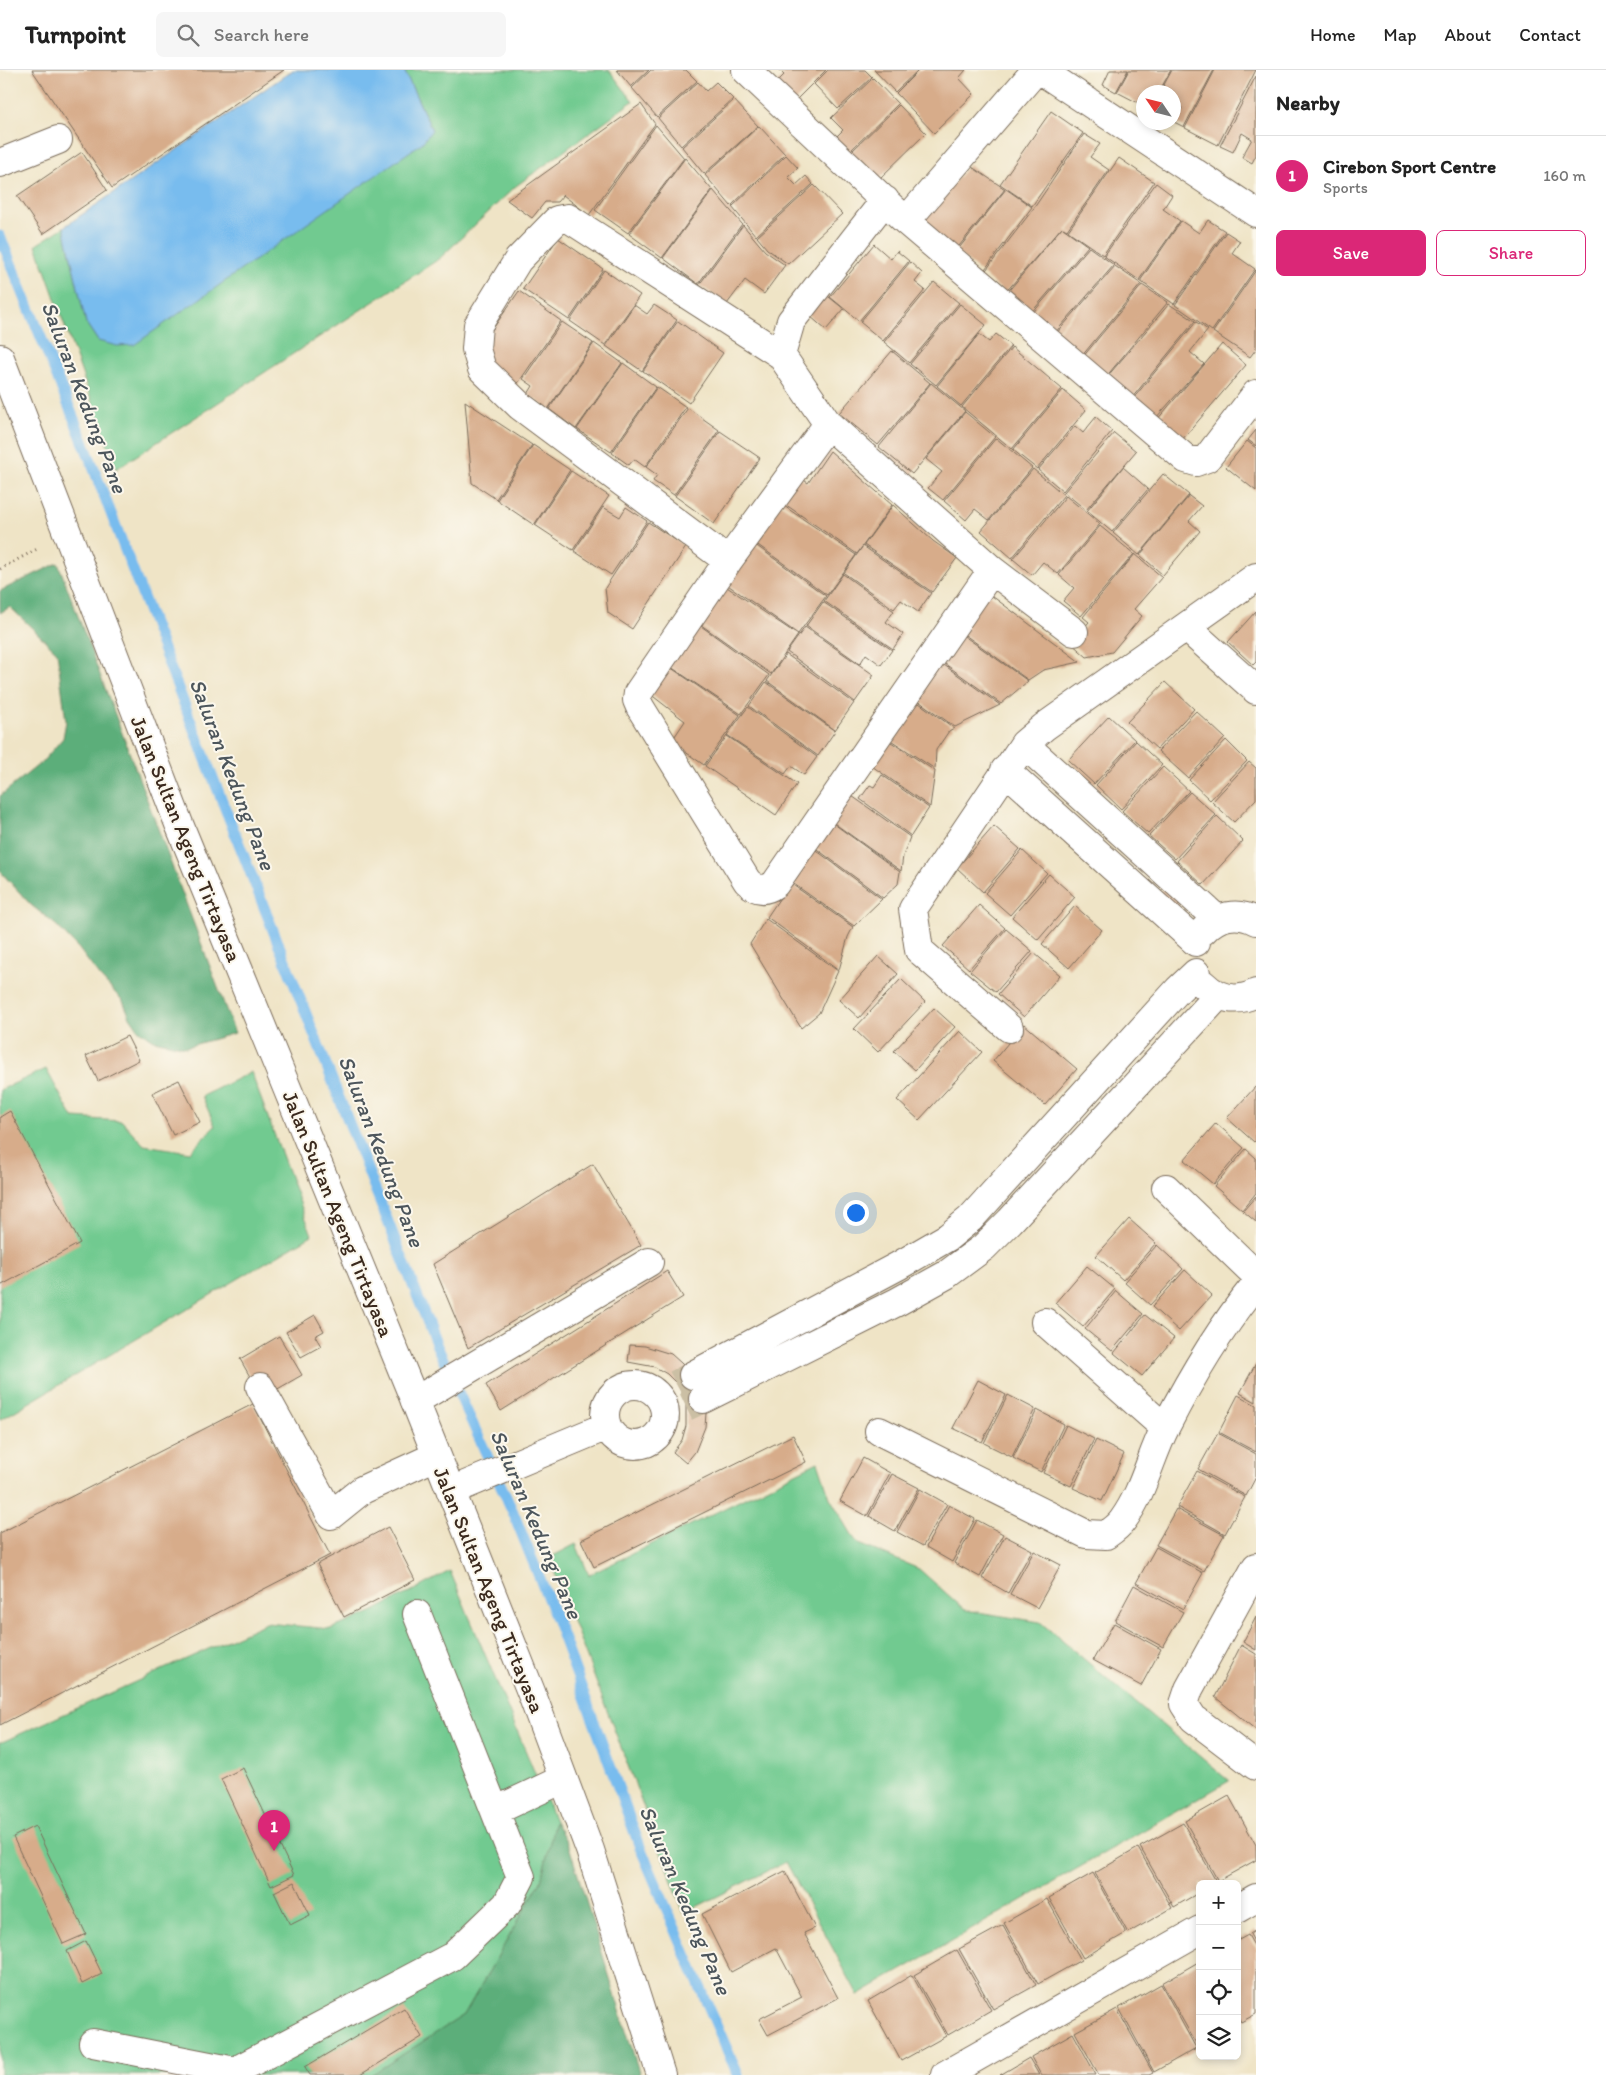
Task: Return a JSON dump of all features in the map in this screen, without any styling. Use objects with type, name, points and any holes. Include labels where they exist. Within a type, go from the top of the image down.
[{"type":"street","points":[[746,70],[906,221],[1186,459],[1196,462],[1207,458],[1256,394]]},
{"type":"street","points":[[906,221],[1038,70],[1256,213]]},
{"type":"street","points":[[0,163],[58,140]]},
{"type":"street","points":[[781,355],[791,321],[885,200]]},
{"type":"street","points":[[728,561],[520,406],[482,369],[476,349],[478,325],[518,260],[557,220],[568,218],[781,355],[828,424],[992,570],[1074,632]]},
{"type":"street","name":"Jalan Sultan Ageng Tirtayasa","points":[[0,358],[179,824],[423,1396],[436,1456],[463,1486],[563,1779],[590,1850],[661,2075]]},
{"type":"street","points":[[828,424],[728,561],[638,693],[637,700],[747,881],[754,888],[762,890],[774,884],[992,570]]},
{"type":"street","points":[[1009,1028],[919,950],[918,928],[913,909],[1024,744],[1044,727],[1256,577]]},
{"type":"street","points":[[1186,628],[1256,690]]},
{"type":"street","points":[[1024,744],[1217,919]]},
{"type":"street","points":[[1005,770],[1196,942]]},
{"type":"street","points":[[1218,996],[1010,1221],[984,1246],[946,1275],[914,1293],[689,1391],[641,1386],[629,1386],[619,1390],[608,1403],[605,1414],[607,1426],[617,1440],[627,1445],[639,1445],[655,1438],[689,1391],[948,1237],[970,1219],[1099,1061],[1179,980],[1193,958],[1196,942],[1205,928],[1217,919],[1233,915],[1254,915]]},
{"type":"street","points":[[1179,980],[1201,982],[1218,996],[1235,999],[1255,995]]},
{"type":"street","points":[[1166,1188],[1256,1275]]},
{"type":"street","points":[[423,1396],[649,1262]]},
{"type":"street","points":[[879,1431],[1086,1534],[1106,1535],[1122,1521],[1141,1489],[1165,1428],[1195,1373],[1242,1300],[1256,1284]]},
{"type":"street","points":[[1045,1322],[1165,1428]]},
{"type":"street","points":[[260,1387],[331,1515],[362,1490],[436,1456]]},
{"type":"street","points":[[463,1486],[607,1426]]},
{"type":"street","points":[[1256,1567],[1189,1689],[1184,1704],[1194,1718],[1256,1766]]},
{"type":"street","points":[[93,2043],[235,2071],[453,1956],[507,1904],[521,1877],[418,1614]]},
{"type":"street","points":[[495,1811],[563,1779]]},
{"type":"street","points":[[1241,1907],[1256,1898]]},
{"type":"street","points":[[945,2075],[1196,1932]]},
{"type":"path","points":[[0,569],[36,549],[69,538]]},
{"type":"green space","points":[[404,70],[609,70],[633,101],[516,186],[439,259],[116,469],[36,245],[64,227],[86,323],[98,341],[432,130]]},
{"type":"green space","points":[[58,563],[235,1033],[186,1047],[154,1040],[139,1030],[130,1017],[123,1001],[100,977],[79,949],[56,925],[31,905],[0,871],[0,796],[43,761],[63,738],[66,721],[57,652],[10,607],[0,613],[0,591]]},
{"type":"green space","points":[[46,1069],[73,1118],[122,1121],[144,1145],[190,1152],[215,1126],[202,1096],[251,1072],[312,1235],[0,1420],[0,1090]]},
{"type":"green space","points":[[818,1462],[830,1498],[857,1543],[919,1569],[965,1610],[1040,1622],[1229,1781],[858,1995],[786,1862],[684,1913],[549,1558],[576,1544],[589,1575]]},
{"type":"green space","points":[[450,1571],[555,1821],[541,1881],[464,2015],[371,2075],[0,2075],[0,1743],[266,1623],[331,1629],[372,1612]]},
{"type":"green space","points":[[555,1821],[569,1846],[640,2075],[371,2075],[464,2015],[541,1881]]},
{"type":"water","points":[[293,70],[404,70],[432,130],[422,143],[134,345],[117,346],[98,341],[86,323],[64,227]]},
{"type":"building","points":[[32,70],[284,70],[112,188]]},
{"type":"building","points":[[617,70],[649,70],[631,87]]},
{"type":"building","points":[[651,70],[686,70],[697,81],[657,117],[632,88]]},
{"type":"building","points":[[779,70],[826,70],[792,104],[774,85],[784,75]]},
{"type":"building","points":[[828,70],[865,70],[872,77],[838,109],[814,84]]},
{"type":"building","points":[[874,70],[918,70],[895,92]]},
{"type":"building","points":[[919,70],[966,70],[959,78],[974,94],[934,133],[896,93]]},
{"type":"building","points":[[1110,70],[1128,70],[1116,92],[1103,85]]},
{"type":"building","points":[[1129,70],[1171,70],[1163,85],[1136,85],[1136,102],[1117,92]]},
{"type":"building","points":[[1172,70],[1214,70],[1184,127],[1181,126],[1181,85],[1164,85]]},
{"type":"building","points":[[1215,70],[1256,70],[1218,145],[1185,128]]},
{"type":"building","points":[[1256,76],[1256,155],[1252,163],[1242,157],[1252,139],[1242,133],[1233,152],[1220,146]]},
{"type":"building","points":[[873,78],[898,104],[846,155],[832,141],[843,130],[831,118]]},
{"type":"building","points":[[698,82],[706,91],[716,82],[733,99],[681,146],[658,118]]},
{"type":"building","points":[[734,100],[758,126],[704,174],[682,147]]},
{"type":"building","points":[[641,104],[655,124],[589,215],[563,195],[557,202],[545,202],[532,218],[507,200]]},
{"type":"building","points":[[899,105],[926,133],[876,182],[849,154]]},
{"type":"building","points":[[1051,111],[1083,133],[1032,206],[1000,184]]},
{"type":"building","points":[[656,125],[684,158],[628,233],[595,210]]},
{"type":"building","points":[[759,126],[785,154],[731,206],[705,175]]},
{"type":"building","points":[[1084,134],[1100,144],[1090,157],[1109,170],[1067,230],[1063,228],[1088,246],[1030,314],[1006,294],[1062,227],[1005,293],[983,274],[1034,208]]},
{"type":"building","points":[[82,152],[107,190],[43,234],[17,196]]},
{"type":"building","points":[[786,155],[798,168],[788,177],[796,185],[806,176],[813,184],[756,236],[732,207]]},
{"type":"building","points":[[685,158],[712,190],[662,258],[629,234]]},
{"type":"building","points":[[1119,158],[1154,182],[1103,255],[1068,231]]},
{"type":"building","points":[[969,165],[1005,189],[955,251],[921,222]]},
{"type":"building","points":[[1156,183],[1172,195],[1163,209],[1180,221],[1139,280],[1104,256]]},
{"type":"building","points":[[814,185],[842,214],[788,264],[767,249],[757,237]]},
{"type":"building","points":[[1006,189],[1032,207],[982,273],[956,252]]},
{"type":"building","points":[[713,190],[742,224],[698,284],[663,258]]},
{"type":"building","points":[[1208,220],[1225,231],[1174,304],[1140,281],[1181,221],[1199,233]]},
{"type":"building","points":[[743,225],[765,251],[785,265],[764,294],[745,280],[727,304],[699,285]]},
{"type":"building","points":[[1226,232],[1240,241],[1232,253],[1255,269],[1212,331],[1175,305]]},
{"type":"building","points":[[558,238],[603,269],[569,320],[523,289]]},
{"type":"building","points":[[874,244],[891,259],[897,251],[909,261],[859,321],[830,297]]},
{"type":"building","points":[[1089,247],[1114,265],[1054,334],[1031,315]]},
{"type":"building","points":[[910,262],[922,273],[915,282],[925,290],[883,341],[860,322]]},
{"type":"building","points":[[1115,266],[1141,284],[1081,357],[1055,335]]},
{"type":"building","points":[[604,270],[640,295],[605,345],[570,321]]},
{"type":"building","points":[[1256,270],[1256,349],[1250,357],[1213,332]]},
{"type":"building","points":[[934,282],[959,303],[909,363],[884,342]]},
{"type":"building","points":[[1142,285],[1168,302],[1105,378],[1082,358]]},
{"type":"building","points":[[819,289],[844,309],[826,330],[802,309]]},
{"type":"building","points":[[519,291],[561,321],[516,386],[493,371],[481,346]]},
{"type":"building","points":[[960,304],[986,325],[936,385],[910,364]]},
{"type":"building","points":[[1169,304],[1195,321],[1131,399],[1106,378]]},
{"type":"building","points":[[634,305],[647,314],[654,305],[677,320],[642,371],[606,346]]},
{"type":"building","points":[[678,321],[723,353],[689,403],[643,371]]},
{"type":"building","points":[[562,322],[593,343],[548,409],[528,394],[533,386],[523,379]]},
{"type":"building","points":[[1196,322],[1208,330],[1190,352],[1204,364],[1155,419],[1132,400]]},
{"type":"building","points":[[979,334],[989,342],[996,334],[1011,346],[961,406],[937,386]]},
{"type":"building","points":[[594,343],[622,363],[576,429],[549,409]]},
{"type":"building","points":[[1222,344],[1246,365],[1181,441],[1156,421]]},
{"type":"building","points":[[1012,347],[1062,389],[1012,449],[962,407]]},
{"type":"building","points":[[892,351],[930,383],[878,445],[839,413]]},
{"type":"building","points":[[623,363],[656,387],[611,452],[577,429]]},
{"type":"building","points":[[931,383],[965,411],[912,474],[879,447]]},
{"type":"building","points":[[657,387],[686,407],[645,467],[634,459],[629,465],[612,453]]},
{"type":"building","points":[[1063,390],[1086,410],[1037,469],[1013,450]]},
{"type":"building","points":[[465,401],[532,445],[496,499],[472,483]]},
{"type":"building","points":[[688,408],[719,430],[674,495],[653,481],[657,475],[646,467]]},
{"type":"building","points":[[965,412],[995,437],[943,500],[928,488],[942,472],[926,459]]},
{"type":"building","points":[[1096,417],[1112,431],[1063,491],[1038,470],[1075,426],[1083,433]]},
{"type":"building","points":[[1256,430],[1256,446],[1248,440]]},
{"type":"building","points":[[720,431],[760,458],[714,524],[675,496]]},
{"type":"building","points":[[1114,433],[1136,451],[1086,510],[1064,492]]},
{"type":"building","points":[[996,438],[1032,468],[989,520],[975,509],[966,520],[944,501]]},
{"type":"building","points":[[1247,441],[1256,448],[1256,491],[1226,467]]},
{"type":"building","points":[[533,445],[570,470],[534,525],[497,500]]},
{"type":"building","points":[[830,451],[892,505],[857,554],[779,500],[797,475],[808,483]]},
{"type":"building","points":[[1123,467],[1148,489],[1112,532],[1087,511]]},
{"type":"building","points":[[1033,469],[1064,495],[1012,558],[981,531]]},
{"type":"building","points":[[571,471],[609,496],[573,550],[535,525]]},
{"type":"building","points":[[1163,474],[1189,495],[1139,555],[1113,533]]},
{"type":"building","points":[[1066,496],[1100,524],[1058,574],[1043,562],[1032,575],[1013,559]]},
{"type":"building","points":[[1189,496],[1202,506],[1189,521],[1200,531],[1163,575],[1140,555]]},
{"type":"building","points":[[778,502],[856,555],[827,595],[751,540]]},
{"type":"building","points":[[893,505],[933,541],[957,558],[932,592],[864,545]]},
{"type":"building","points":[[603,507],[620,517],[626,507],[647,521],[611,575],[574,551]]},
{"type":"building","points":[[648,522],[686,547],[632,629],[608,613],[605,588]]},
{"type":"building","points":[[1100,526],[1134,554],[1081,616],[1063,601],[1074,588],[1059,575]]},
{"type":"building","points":[[750,541],[826,596],[798,634],[722,581]]},
{"type":"building","points":[[863,546],[931,593],[918,612],[901,600],[894,609],[844,573]]},
{"type":"building","points":[[1135,554],[1162,577],[1134,609],[1142,616],[1112,652],[1087,657],[1071,643],[1089,622],[1083,617]]},
{"type":"building","points":[[843,574],[894,611],[886,622],[903,634],[893,649],[824,601]]},
{"type":"building","points":[[721,583],[798,635],[771,674],[694,620]]},
{"type":"building","points":[[984,590],[1080,662],[1043,670],[1028,680],[958,630]]},
{"type":"building","points":[[823,602],[892,650],[881,665],[866,654],[860,664],[806,626]]},
{"type":"building","points":[[1256,611],[1256,662],[1253,665],[1228,642]]},
{"type":"building","points":[[694,621],[769,675],[741,714],[665,663]]},
{"type":"building","points":[[805,627],[874,675],[855,702],[787,652]]},
{"type":"building","points":[[957,631],[1028,681],[1001,704],[938,659]]},
{"type":"building","points":[[786,654],[854,703],[835,730],[767,681]]},
{"type":"building","points":[[937,660],[1000,705],[955,727],[913,697]]},
{"type":"building","points":[[664,663],[740,715],[704,765],[671,742],[685,721],[645,690]]},
{"type":"building","points":[[766,682],[835,731],[818,756],[749,706]]},
{"type":"building","points":[[1165,682],[1194,709],[1157,749],[1127,722]]},
{"type":"building","points":[[912,698],[954,728],[949,731],[936,750],[935,769],[886,737]]},
{"type":"building","points":[[748,707],[817,757],[804,775],[791,766],[785,774],[727,735]]},
{"type":"building","points":[[1196,711],[1225,738],[1188,778],[1158,751]]},
{"type":"building","points":[[1109,716],[1135,740],[1094,784],[1068,760]]},
{"type":"building","points":[[727,736],[797,784],[776,815],[705,766]]},
{"type":"building","points":[[885,738],[935,771],[930,807],[869,764]]},
{"type":"building","points":[[1226,740],[1247,761],[1210,800],[1189,780]]},
{"type":"building","points":[[1136,741],[1162,765],[1121,809],[1096,785]]},
{"type":"building","points":[[1249,762],[1256,768],[1256,799],[1234,822],[1212,802]]},
{"type":"building","points":[[1163,767],[1189,791],[1148,834],[1122,811]]},
{"type":"building","points":[[882,775],[929,808],[911,836],[860,799],[870,785],[874,787]]},
{"type":"building","points":[[1190,792],[1216,815],[1175,859],[1149,836]]},
{"type":"building","points":[[849,794],[910,837],[903,856],[901,871],[831,821]]},
{"type":"building","points":[[1217,816],[1243,841],[1203,885],[1177,861]]},
{"type":"building","points":[[830,821],[900,872],[898,884],[883,898],[814,847]]},
{"type":"building","points":[[994,826],[1020,849],[983,892],[957,868]]},
{"type":"building","points":[[813,848],[882,899],[854,926],[791,882]]},
{"type":"building","points":[[1022,850],[1047,873],[1010,915],[985,893]]},
{"type":"building","points":[[1049,874],[1075,897],[1038,940],[1012,917]]},
{"type":"building","points":[[1169,882],[1186,897],[1172,912],[1156,898]]},
{"type":"building","points":[[790,883],[853,927],[848,937],[839,970],[767,917]]},
{"type":"building","points":[[979,905],[1005,928],[969,969],[943,946]]},
{"type":"building","points":[[1075,906],[1102,930],[1069,968],[1042,944]]},
{"type":"building","points":[[766,919],[838,971],[819,1013],[801,1028],[750,944]]},
{"type":"building","points":[[1006,929],[1032,951],[996,992],[970,971]]},
{"type":"building","points":[[1034,953],[1060,975],[1024,1017],[998,994]]},
{"type":"building","points":[[878,956],[898,974],[859,1018],[839,1000]]},
{"type":"building","points":[[901,979],[925,1002],[878,1052],[854,1029]]},
{"type":"building","points":[[934,1008],[955,1027],[915,1070],[894,1051]]},
{"type":"building","points":[[1024,1024],[1077,1069],[1045,1105],[993,1061]]},
{"type":"building","points":[[960,1031],[982,1052],[919,1120],[897,1100]]},
{"type":"building","points":[[127,1036],[139,1060],[98,1081],[86,1056]]},
{"type":"building","points":[[179,1080],[200,1122],[173,1135],[152,1093]]},
{"type":"building","points":[[1256,1086],[1256,1140],[1254,1142],[1227,1118]]},
{"type":"building","points":[[10,1111],[80,1243],[0,1286],[0,1117]]},
{"type":"building","points":[[1216,1123],[1244,1148],[1213,1184],[1184,1160]]},
{"type":"building","points":[[1246,1149],[1256,1158],[1256,1193],[1242,1210],[1214,1186]]},
{"type":"building","points":[[593,1164],[641,1245],[468,1348],[433,1264]]},
{"type":"building","points":[[1256,1196],[1256,1222],[1243,1211]]},
{"type":"building","points":[[1129,1219],[1156,1243],[1123,1280],[1096,1256]]},
{"type":"building","points":[[1157,1245],[1183,1269],[1150,1305],[1124,1282]]},
{"type":"building","points":[[1087,1266],[1115,1289],[1083,1327],[1055,1303]]},
{"type":"building","points":[[1185,1270],[1212,1295],[1179,1331],[1152,1307]]},
{"type":"building","points":[[667,1271],[683,1297],[501,1411],[486,1385]]},
{"type":"building","points":[[1116,1291],[1143,1314],[1112,1351],[1085,1329]]},
{"type":"building","points":[[315,1315],[324,1331],[315,1336],[321,1346],[301,1357],[286,1332]]},
{"type":"building","points":[[1145,1315],[1174,1338],[1142,1376],[1114,1353]]},
{"type":"building","points":[[279,1336],[302,1375],[262,1398],[240,1359]]},
{"type":"building","points":[[630,1345],[645,1346],[671,1354],[692,1373],[703,1399],[706,1413],[705,1427],[695,1452],[686,1463],[673,1452],[682,1440],[686,1426],[686,1402],[678,1385],[667,1374],[655,1367],[628,1362]]},
{"type":"building","points":[[1256,1363],[1256,1402],[1240,1393]]},
{"type":"building","points":[[978,1380],[1006,1395],[982,1442],[953,1428]]},
{"type":"building","points":[[1008,1395],[1035,1409],[1012,1457],[984,1443]]},
{"type":"building","points":[[1238,1395],[1256,1405],[1256,1452],[1219,1432]]},
{"type":"building","points":[[253,1404],[330,1555],[0,1725],[0,1533]]},
{"type":"building","points":[[1037,1410],[1064,1424],[1041,1472],[1013,1458]]},
{"type":"building","points":[[1066,1425],[1094,1439],[1071,1486],[1043,1473]]},
{"type":"building","points":[[1218,1433],[1256,1454],[1256,1477],[1246,1496],[1198,1469]]},
{"type":"building","points":[[793,1435],[806,1462],[594,1567],[581,1540]]},
{"type":"building","points":[[1096,1440],[1124,1454],[1102,1501],[1073,1488]]},
{"type":"building","points":[[863,1458],[890,1473],[867,1516],[840,1501]]},
{"type":"building","points":[[1197,1471],[1245,1497],[1225,1534],[1177,1507]]},
{"type":"building","points":[[892,1474],[919,1488],[895,1531],[869,1516]]},
{"type":"building","points":[[920,1489],[947,1504],[923,1546],[897,1532]]},
{"type":"building","points":[[949,1505],[975,1519],[952,1562],[926,1547]]},
{"type":"building","points":[[1176,1509],[1224,1535],[1204,1571],[1156,1545]]},
{"type":"building","points":[[977,1520],[1003,1534],[980,1577],[954,1563]]},
{"type":"building","points":[[388,1527],[415,1580],[344,1617],[317,1564]]},
{"type":"building","points":[[1005,1536],[1032,1550],[1008,1593],[982,1578]]},
{"type":"building","points":[[1156,1547],[1203,1573],[1183,1609],[1136,1583]]},
{"type":"building","points":[[1034,1551],[1061,1565],[1037,1608],[1010,1594]]},
{"type":"building","points":[[1134,1585],[1183,1612],[1163,1647],[1115,1621]]},
{"type":"building","points":[[1256,1617],[1256,1650],[1243,1642]]},
{"type":"building","points":[[1114,1623],[1161,1649],[1141,1686],[1093,1660]]},
{"type":"building","points":[[1241,1645],[1256,1654],[1256,1730],[1215,1697]]},
{"type":"building","points":[[243,1768],[294,1875],[271,1886],[221,1779]]},
{"type":"building","points":[[1229,1796],[1256,1845],[1256,1860],[1217,1880],[1185,1821]]},
{"type":"building","points":[[1183,1823],[1215,1880],[1196,1880],[1196,1894],[1174,1907],[1140,1847]]},
{"type":"building","points":[[35,1826],[86,1934],[63,1944],[13,1837]]},
{"type":"building","points":[[1138,1848],[1172,1908],[1128,1933],[1095,1873]]},
{"type":"building","points":[[785,1871],[815,1928],[804,1933],[838,1998],[768,2035],[759,2019],[802,1997],[776,1948],[731,1972],[702,1914]]},
{"type":"building","points":[[1093,1873],[1126,1933],[1083,1958],[1049,1898]]},
{"type":"building","points":[[294,1882],[310,1915],[290,1925],[274,1892]]},
{"type":"building","points":[[1047,1899],[1081,1960],[1038,1984],[1004,1923]]},
{"type":"building","points":[[1003,1925],[1036,1985],[993,2009],[959,1949]]},
{"type":"building","points":[[1256,1930],[1256,1945],[1250,1934]]},
{"type":"building","points":[[1248,1935],[1256,1949],[1256,2014],[1241,2022],[1241,1970],[1241,1939]]},
{"type":"building","points":[[86,1941],[102,1974],[82,1984],[67,1951]]},
{"type":"building","points":[[957,1950],[991,2010],[948,2035],[914,1975]]},
{"type":"building","points":[[1196,1963],[1196,2043],[1162,1983]]},
{"type":"building","points":[[912,1975],[946,2036],[901,2061],[868,2001]]},
{"type":"building","points":[[1161,1984],[1196,2048],[1154,2072],[1119,2008]]},
{"type":"building","points":[[404,2008],[422,2037],[360,2075],[310,2075],[305,2067]]},
{"type":"building","points":[[1117,2009],[1153,2073],[1149,2075],[1099,2075],[1075,2032]]},
{"type":"building","points":[[1073,2033],[1096,2075],[1041,2075],[1031,2057]]},
{"type":"building","points":[[1029,2058],[1039,2075],[1000,2075]]},
{"type":"waterway","name":"Saluran Kedung Pane","points":[[0,236],[87,451],[193,727],[437,1346],[513,1512],[557,1621],[640,1847],[738,2075]]},
{"type":"tunnel","points":[[676,1384],[693,1375]]},
{"type":"tunnel","points":[[686,1407],[703,1399]]},
{"type":"place","name":"Cirebon Sport Centre","points":[[274,1851]]}]
